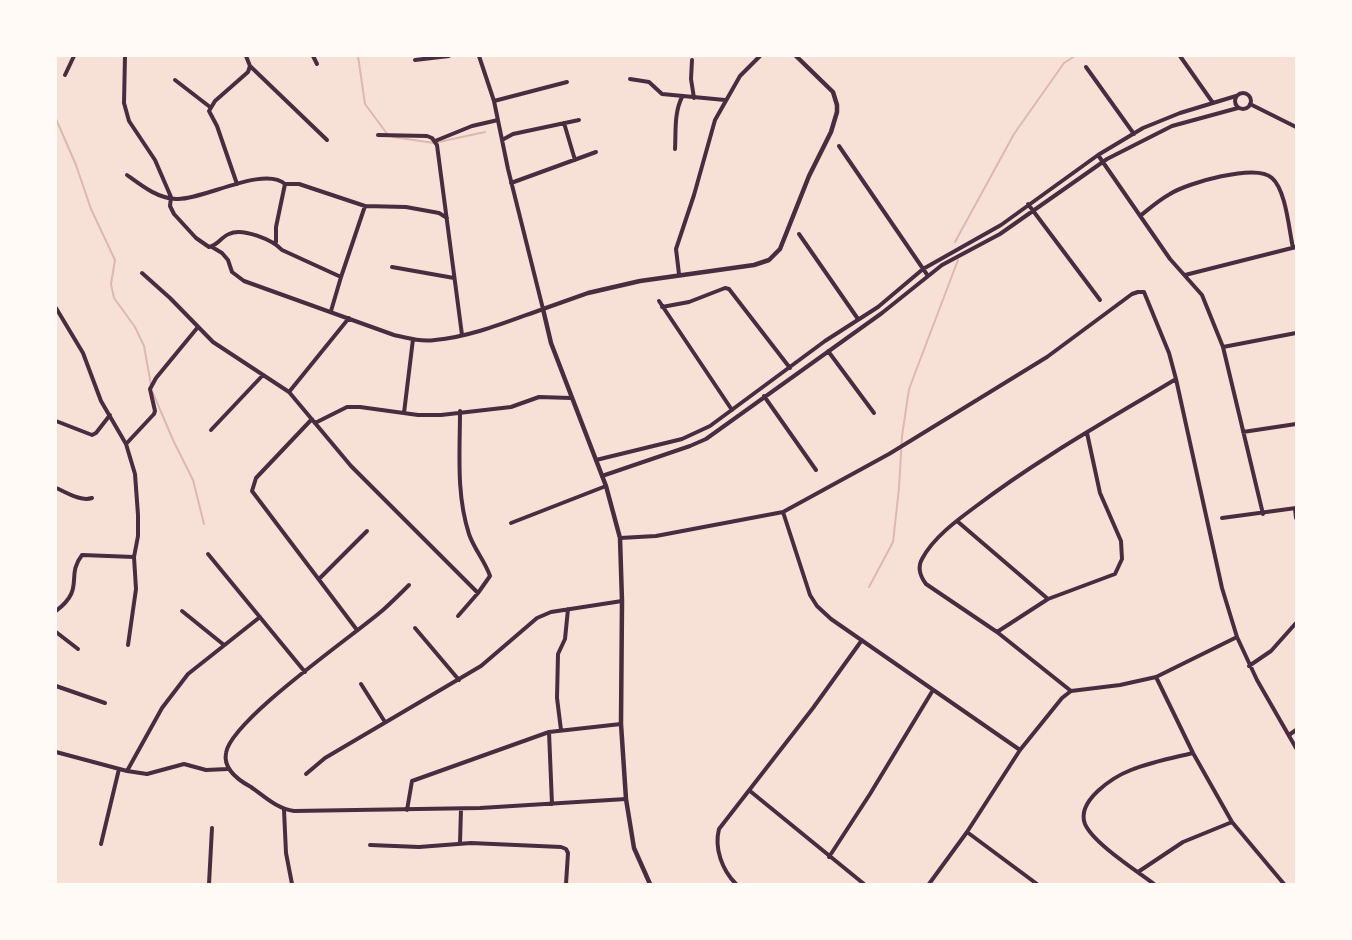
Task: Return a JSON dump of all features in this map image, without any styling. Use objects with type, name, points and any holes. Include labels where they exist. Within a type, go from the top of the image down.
[{"type":"street","points":[[65,75],[74,56]]},
{"type":"street","points":[[125,56],[124,103],[129,121],[148,147],[171,197],[170,206],[174,214],[196,238],[204,245],[222,253],[228,260],[232,272],[244,281],[270,292],[278,292],[413,339],[434,340],[462,335],[588,293],[679,274],[754,266],[770,260],[780,249],[812,170],[831,132],[837,112],[833,92],[796,56]]},
{"type":"street","points":[[246,56],[250,66],[327,140]]},
{"type":"street","points":[[313,56],[317,64]]},
{"type":"street","points":[[415,60],[449,56]]},
{"type":"street","points":[[479,56],[494,101],[550,343],[606,486],[620,538],[621,724],[626,799],[634,848],[650,885]]},
{"type":"street","points":[[679,274],[676,249],[694,195],[712,127],[740,76],[760,56]]},
{"type":"street","points":[[1180,56],[1213,103]]},
{"type":"street","points":[[692,60],[691,79],[694,98]]},
{"type":"street","points":[[237,184],[217,126],[209,111],[210,107],[248,72],[250,66]]},
{"type":"street","points":[[1086,67],[1134,134]]},
{"type":"street","points":[[630,79],[649,82],[662,94],[725,100]]},
{"type":"street","points":[[175,80],[210,107]]},
{"type":"street","points":[[494,101],[567,82]]},
{"type":"street","points":[[596,460],[682,439],[710,426],[895,294],[923,269],[1000,225],[1098,155],[1134,134],[1180,113],[1244,92],[1248,94],[1250,104]]},
{"type":"street","points":[[1236,96],[1234,100],[1238,108]]},
{"type":"street","points":[[675,149],[676,109],[682,97]]},
{"type":"street","points":[[602,476],[706,439],[882,313],[928,276],[955,258],[1000,234],[1102,162],[1148,136],[1172,126],[1238,108],[1243,109],[1250,104]]},
{"type":"street","points":[[1250,104],[1296,128]]},
{"type":"street","points":[[435,141],[472,126],[498,120]]},
{"type":"street","points":[[502,140],[513,134],[579,120]]},
{"type":"street","points":[[564,123],[575,160]]},
{"type":"street","points":[[378,135],[418,135],[427,136],[435,141],[439,151],[462,335]]},
{"type":"street","points":[[839,146],[928,276]]},
{"type":"street","points":[[512,183],[596,152]]},
{"type":"street","points":[[1098,155],[1170,258],[1202,295],[1223,347],[1263,514]]},
{"type":"street","points":[[1140,216],[1170,193],[1194,184],[1245,172],[1268,174],[1275,180],[1282,196],[1295,248],[1185,275]]},
{"type":"street","points":[[127,175],[154,194],[177,199],[269,178],[280,180],[285,184],[299,184],[365,206],[406,207],[439,213],[447,218]]},
{"type":"street","points":[[276,243],[276,227],[285,184]]},
{"type":"street","points":[[1028,204],[1100,300]]},
{"type":"street","points":[[331,311],[365,206]]},
{"type":"street","points":[[212,247],[226,235],[242,232],[276,243],[282,250],[341,277]]},
{"type":"street","points":[[799,234],[858,319]]},
{"type":"street","points":[[392,267],[454,278]]},
{"type":"street","points":[[142,273],[219,347],[290,392],[351,466],[478,593]]},
{"type":"street","points":[[662,307],[682,304],[725,288],[729,289],[790,368]]},
{"type":"street","points":[[620,538],[656,536],[783,512],[889,454],[1037,363],[1138,292],[1144,292],[1169,353],[1222,588],[1237,637],[1249,666],[1296,748]]},
{"type":"street","points":[[658,301],[732,410]]},
{"type":"street","points":[[56,308],[83,353],[102,401],[126,444],[135,474],[138,515],[138,536],[134,557],[136,589],[128,645]]},
{"type":"street","points":[[290,392],[349,318]]},
{"type":"street","points":[[126,444],[154,414],[150,389],[156,378],[198,327]]},
{"type":"street","points":[[1223,347],[1296,333]]},
{"type":"street","points":[[404,413],[413,339]]},
{"type":"street","points":[[828,351],[874,413]]},
{"type":"street","points":[[212,430],[262,375]]},
{"type":"street","points":[[1071,691],[997,632],[926,584],[920,576],[922,558],[957,521],[992,494],[1176,379]]},
{"type":"street","points":[[764,396],[816,470]]},
{"type":"street","points":[[357,630],[255,497],[252,491],[256,478],[313,421],[347,407],[441,415],[460,411],[511,407],[539,397],[571,398]]},
{"type":"street","points":[[458,616],[489,576],[475,550],[465,519],[458,471],[460,411]]},
{"type":"street","points":[[56,421],[92,435],[110,415]]},
{"type":"street","points":[[1243,432],[1296,424]]},
{"type":"street","points":[[997,632],[1048,599],[1108,577],[1119,568],[1122,559],[1121,541],[1100,493],[1088,433]]},
{"type":"street","points":[[511,523],[606,486]]},
{"type":"street","points":[[56,488],[83,499],[92,498]]},
{"type":"street","points":[[1222,518],[1296,508],[1296,518]]},
{"type":"street","points":[[783,512],[810,595],[818,606],[831,619],[1020,750]]},
{"type":"street","points":[[957,521],[1048,599]]},
{"type":"street","points":[[319,579],[367,531]]},
{"type":"street","points":[[208,554],[305,672]]},
{"type":"street","points":[[56,611],[71,597],[75,585],[76,565],[82,555],[134,557]]},
{"type":"street","points":[[409,585],[384,610],[263,706],[231,738],[225,760],[228,769],[239,780],[284,810],[345,812],[461,809],[626,799]]},
{"type":"street","points":[[306,774],[325,758],[481,666],[537,618],[551,612],[622,601]]},
{"type":"street","points":[[561,730],[557,698],[558,654],[566,639],[568,609]]},
{"type":"street","points":[[182,611],[224,645]]},
{"type":"street","points":[[127,771],[162,708],[188,674],[260,616]]},
{"type":"street","points":[[1249,666],[1271,651],[1296,623]]},
{"type":"street","points":[[415,628],[459,680]]},
{"type":"street","points":[[56,632],[78,649]]},
{"type":"street","points":[[929,885],[967,832],[1020,750],[1062,698],[1071,691],[1120,685],[1156,677],[1237,637]]},
{"type":"street","points":[[736,885],[722,863],[717,846],[719,829],[813,708],[862,640]]},
{"type":"street","points":[[1156,677],[1193,753],[1232,822],[1284,885]]},
{"type":"street","points":[[361,684],[385,722]]},
{"type":"street","points":[[56,686],[105,703]]},
{"type":"street","points":[[829,857],[933,690]]},
{"type":"street","points":[[407,810],[412,781],[549,732],[621,724]]},
{"type":"street","points":[[1289,735],[1296,730]]},
{"type":"street","points":[[549,732],[552,804]]},
{"type":"street","points":[[56,752],[147,774],[184,764],[206,770],[228,769]]},
{"type":"street","points":[[1154,885],[1096,840],[1085,825],[1083,815],[1087,803],[1095,792],[1128,771],[1193,753]]},
{"type":"street","points":[[101,844],[119,769]]},
{"type":"street","points":[[750,791],[864,885]]},
{"type":"street","points":[[460,843],[461,809]]},
{"type":"street","points":[[284,810],[286,854],[292,885]]},
{"type":"street","points":[[1138,872],[1183,842],[1232,822]]},
{"type":"street","points":[[209,885],[212,828]]},
{"type":"street","points":[[967,832],[1037,885]]},
{"type":"street","points":[[370,845],[419,847],[460,843],[561,847],[568,853],[566,885]]},
{"type":"waterway","points":[[358,56],[365,104],[388,135]]},
{"type":"waterway","points":[[955,242],[1014,134],[1064,63],[1075,56]]},
{"type":"waterway","points":[[56,119],[76,165],[91,209],[115,260],[111,284],[114,298],[135,327],[144,346],[151,385]]},
{"type":"waterway","points":[[393,137],[434,143],[485,132]]},
{"type":"waterway","points":[[869,587],[893,542],[902,436],[909,389],[958,260]]},
{"type":"waterway","points":[[153,393],[193,480],[204,524]]}]
